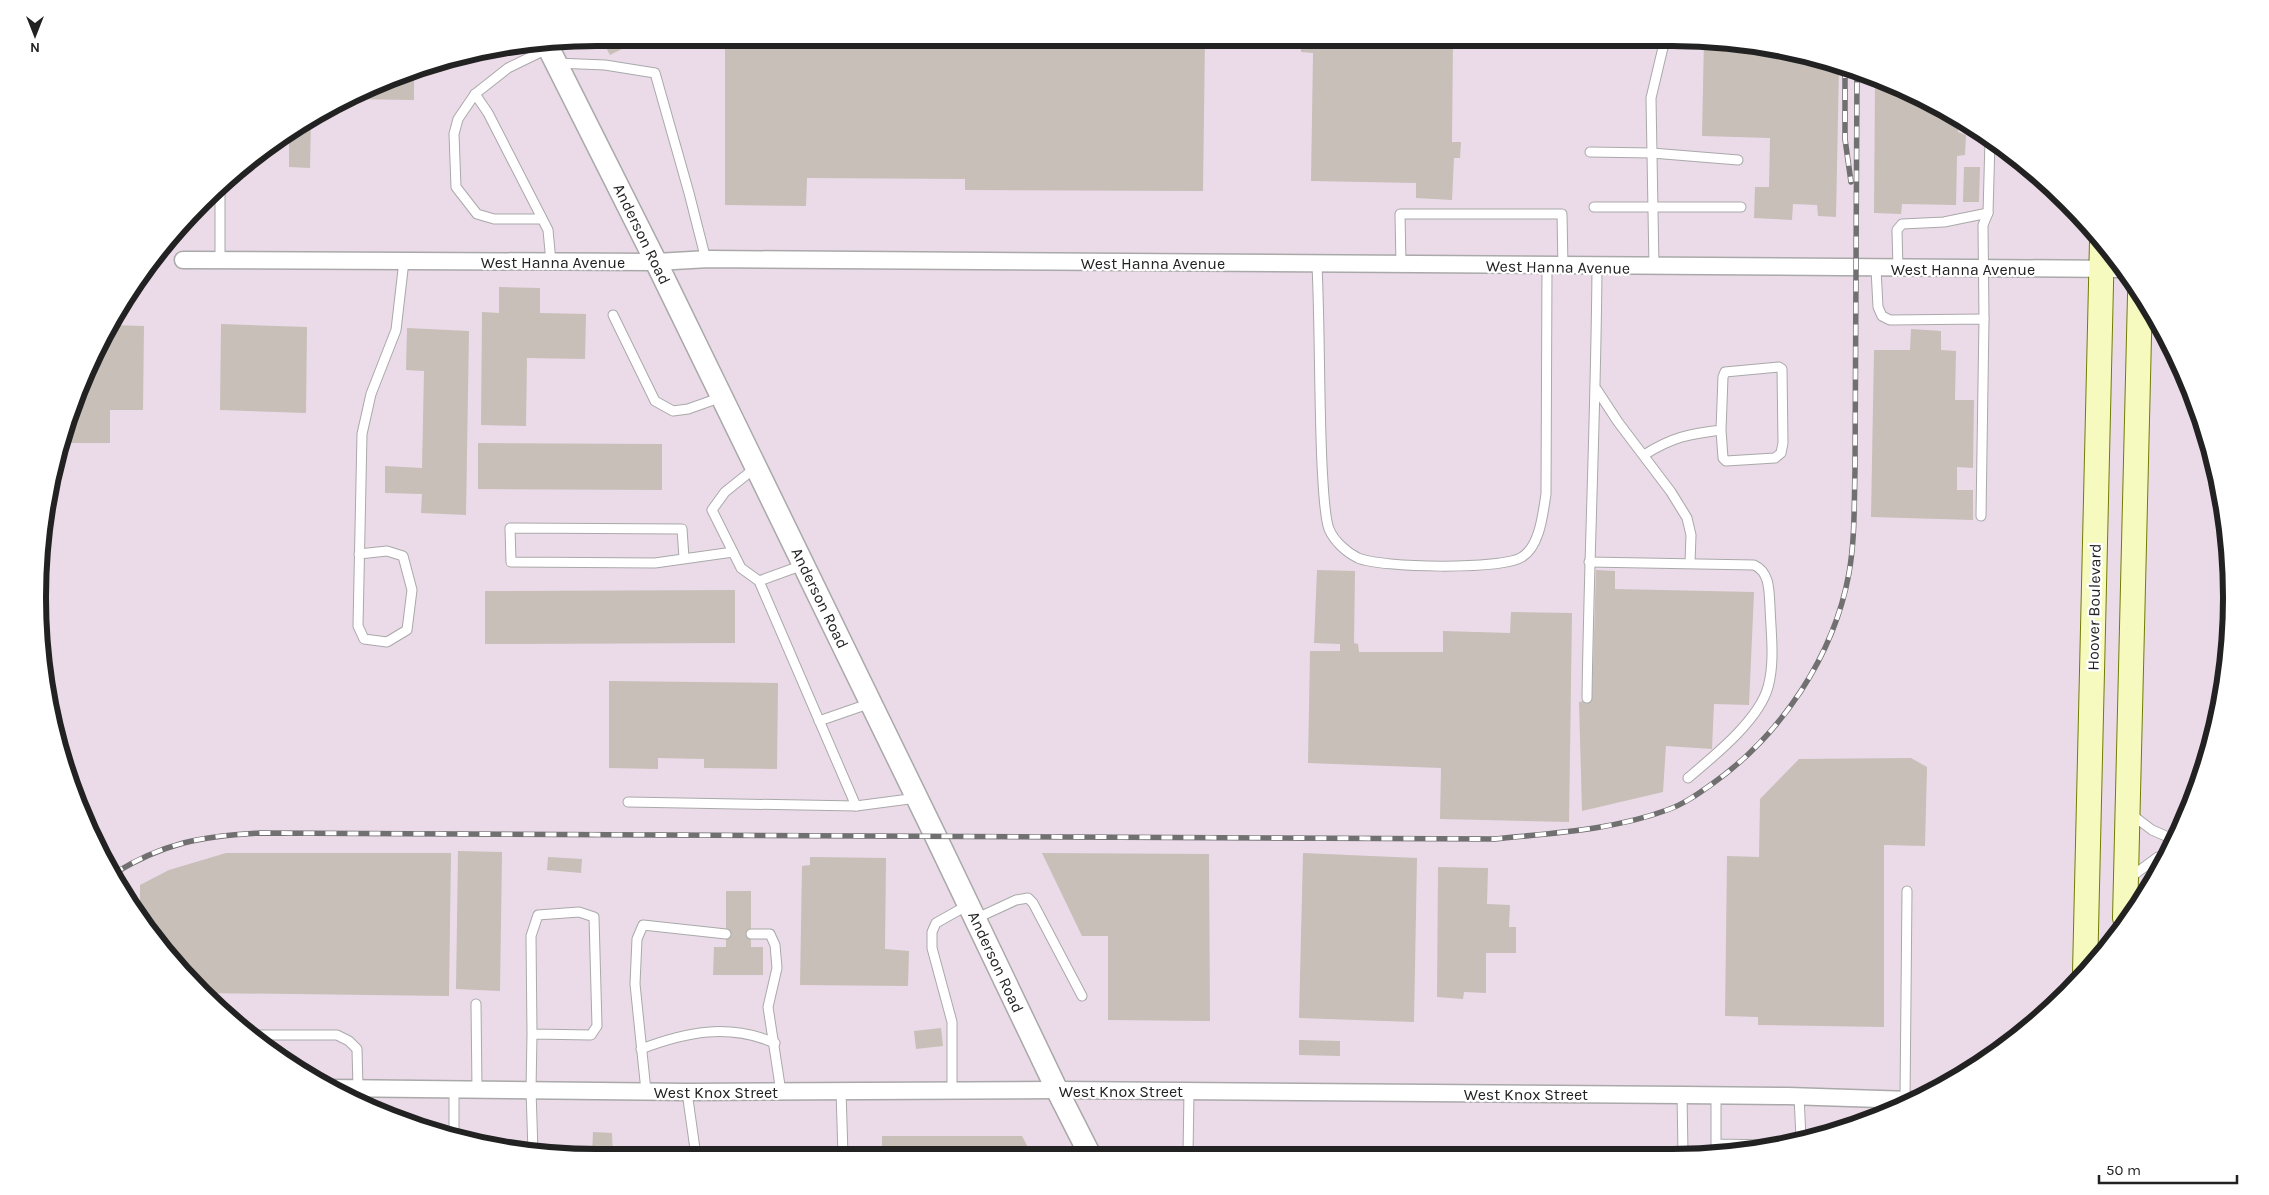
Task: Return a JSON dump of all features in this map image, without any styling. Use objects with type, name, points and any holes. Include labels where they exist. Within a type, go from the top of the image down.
[{"type":"main road","name":"Hoover Boulevard","points":[[2085,962],[2112,269]]},
{"type":"main road","points":[[2125,911],[2140,307]]},
{"type":"street","name":"Anderson Road","points":[[551,51],[722,397],[1087,1149]]},
{"type":"street","name":"West Hanna Avenue","points":[[183,260],[551,262],[706,260],[1555,267],[2112,269]]},
{"type":"street","name":"West Knox Street","points":[[346,1088],[687,1092],[1057,1090],[1716,1095],[1898,1100]]},
{"type":"lane","points":[[1654,267],[1651,98],[1663,46]]},
{"type":"lane","points":[[542,219],[494,219],[477,214],[456,187],[454,134],[458,119],[475,94],[508,68],[551,51],[605,65],[654,74],[689,193],[706,260]]},
{"type":"lane","points":[[475,94],[488,113],[548,230],[551,262]]},
{"type":"lane","points":[[1981,516],[1981,411],[1985,269],[1983,225],[1988,213],[1990,148]]},
{"type":"lane","points":[[1590,152],[1652,153],[1738,160]]},
{"type":"lane","points":[[220,196],[220,260]]},
{"type":"lane","points":[[1594,207],[1741,207]]},
{"type":"lane","points":[[1898,269],[1897,230],[1902,224],[1944,222],[1988,213]]},
{"type":"lane","points":[[1318,265],[1321,450],[1329,528],[1339,545],[1358,558],[1378,563],[1419,566],[1503,563],[1523,556],[1535,540],[1542,522],[1546,494],[1555,267],[1562,214],[1400,214],[1401,265]]},
{"type":"lane","points":[[359,554],[387,551],[403,556],[412,590],[407,630],[387,642],[364,639],[358,626],[359,554],[362,434],[371,394],[396,330],[404,261]]},
{"type":"lane","points":[[1587,698],[1589,562],[1597,390],[1597,267]]},
{"type":"lane","points":[[1876,269],[1878,308],[1882,316],[1890,320],[1984,319]]},
{"type":"lane","points":[[613,315],[654,401],[673,411],[688,409],[722,397]]},
{"type":"lane","points":[[1779,367],[1782,369],[1784,443],[1781,453],[1774,458],[1726,461],[1723,458],[1721,430],[1723,377],[1726,372],[1779,367]]},
{"type":"lane","points":[[1597,390],[1618,422],[1671,492],[1687,518],[1691,535],[1690,563]]},
{"type":"lane","points":[[1644,455],[1664,442],[1691,434],[1721,430]]},
{"type":"lane","points":[[756,467],[725,492],[712,510],[741,568],[759,581],[856,806]]},
{"type":"lane","points":[[684,558],[682,529],[510,528],[510,562],[655,563],[733,552]]},
{"type":"lane","points":[[1589,562],[1754,564],[1762,569],[1767,579],[1772,648],[1770,677],[1763,700],[1734,736],[1688,778]]},
{"type":"lane","points":[[759,581],[803,564]]},
{"type":"lane","points":[[819,721],[871,703]]},
{"type":"lane","points":[[628,802],[856,806],[917,798]]},
{"type":"lane","points":[[2128,811],[2152,830],[2168,837]]},
{"type":"lane","points":[[2126,880],[2157,858]]},
{"type":"lane","points":[[1907,890],[1908,1095]]},
{"type":"lane","points":[[952,1091],[952,1022],[932,948],[932,932],[936,923],[1028,898],[1033,903],[1082,996]]},
{"type":"lane","points":[[532,1034],[592,1035],[597,1026],[594,917],[579,912],[538,915],[530,936],[533,1145]]},
{"type":"lane","points":[[646,1091],[635,984],[637,938],[643,925],[726,934]]},
{"type":"lane","points":[[751,934],[770,934],[775,945],[777,968],[768,1007],[781,1092]]},
{"type":"lane","points":[[476,1004],[477,1089]]},
{"type":"lane","points":[[641,1048],[703,1031],[736,1032],[761,1037],[775,1043]]},
{"type":"lane","points":[[262,1035],[337,1035],[349,1041],[356,1049],[358,1088]]},
{"type":"lane","points":[[454,1089],[454,1130]]},
{"type":"lane","points":[[841,1091],[843,1149]]},
{"type":"lane","points":[[1188,1149],[1189,1091]]},
{"type":"lane","points":[[687,1092],[695,1149]]},
{"type":"lane","points":[[1682,1095],[1683,1149]]},
{"type":"lane","points":[[1716,1095],[1716,1144],[1723,1146]]},
{"type":"lane","points":[[1798,1096],[1801,1133]]},
{"type":"shaded area","points":[[561,47],[1708,47],[1779,57],[1814,65],[1882,88],[1915,103],[1978,139],[2007,160],[2035,183],[2086,234],[2130,291],[2149,322],[2181,387],[2193,420],[2204,455],[2218,526],[2222,561],[2222,634],[2212,705],[2204,740],[2181,808],[2166,841],[2130,904],[2086,961],[2035,1012],[1978,1056],[1915,1092],[1882,1107],[1814,1130],[1743,1144],[1708,1148],[1672,1149],[561,1148],[490,1138],[455,1130],[387,1107],[354,1092],[291,1056],[234,1012],[208,987],[183,961],[139,904],[103,841],[88,808],[65,740],[51,669],[47,634],[47,561],[57,490],[65,455],[88,387],[120,322],[160,262],[183,234],[234,183],[291,139],[354,103],[387,88],[455,65],[490,57]]},
{"type":"building","points":[[605,46],[628,46],[610,55]]},
{"type":"building","points":[[725,46],[1205,46],[1203,191],[965,190],[965,179],[807,178],[806,206],[725,205]]},
{"type":"building","points":[[1301,46],[1453,46],[1452,142],[1461,142],[1460,158],[1454,158],[1452,200],[1416,198],[1416,183],[1311,181],[1313,53],[1301,52]]},
{"type":"building","points":[[1704,47],[1779,57],[1839,73],[1836,217],[1818,216],[1817,205],[1793,204],[1792,220],[1754,218],[1755,187],[1769,187],[1770,138],[1702,136]]},
{"type":"building","points":[[414,78],[414,100],[362,99]]},
{"type":"building","points":[[1875,85],[1947,120],[1958,127],[1958,132],[1966,135],[1965,155],[1957,156],[1956,205],[1902,204],[1901,214],[1874,213]]},
{"type":"building","points":[[311,127],[310,168],[289,167],[289,140]]},
{"type":"building","points":[[1964,167],[1980,167],[1979,202],[1963,202]]},
{"type":"building","points":[[499,287],[540,288],[540,313],[586,314],[585,359],[527,358],[526,426],[481,425],[482,312],[499,313]]},
{"type":"building","points":[[221,324],[307,327],[306,413],[220,410]]},
{"type":"building","points":[[118,325],[144,326],[143,410],[110,410],[110,443],[69,443],[88,387]]},
{"type":"building","points":[[407,328],[469,331],[466,515],[421,513],[422,494],[385,493],[385,466],[422,468],[424,371],[406,370]]},
{"type":"building","points":[[1911,329],[1941,331],[1941,350],[1956,351],[1955,400],[1974,400],[1973,468],[1957,467],[1957,490],[1973,490],[1973,520],[1871,517],[1874,350],[1910,350]]},
{"type":"building","points":[[478,443],[662,444],[662,490],[478,489]]},
{"type":"building","points":[[1317,570],[1355,571],[1354,643],[1358,644],[1359,652],[1443,652],[1443,631],[1510,633],[1511,612],[1572,613],[1569,822],[1440,819],[1441,768],[1308,763],[1310,651],[1340,651],[1340,644],[1314,643]]},
{"type":"building","points":[[1596,570],[1615,571],[1615,589],[1754,592],[1749,705],[1714,704],[1712,749],[1666,746],[1663,792],[1582,811],[1579,702],[1592,699]]},
{"type":"building","points":[[735,590],[735,643],[485,644],[485,591]]},
{"type":"building","points":[[609,681],[778,683],[777,769],[704,768],[704,759],[658,758],[658,769],[609,768]]},
{"type":"building","points":[[1911,758],[1927,767],[1925,846],[1884,845],[1884,1027],[1758,1025],[1758,1017],[1725,1016],[1727,856],[1759,857],[1760,799],[1799,759]]},
{"type":"building","points":[[458,851],[502,852],[500,991],[456,989]]},
{"type":"building","points":[[226,853],[451,853],[449,996],[214,993],[183,961],[140,905],[140,885],[169,870]]},
{"type":"building","points":[[1042,853],[1209,854],[1210,1021],[1108,1020],[1108,936],[1082,936]]},
{"type":"building","points":[[1303,853],[1417,858],[1414,1022],[1299,1018]]},
{"type":"building","points":[[548,857],[582,859],[581,873],[547,870]]},
{"type":"building","points":[[810,857],[886,858],[885,949],[909,951],[908,986],[800,985],[802,866],[810,865]]},
{"type":"building","points":[[1438,867],[1488,868],[1487,904],[1510,905],[1509,927],[1516,927],[1516,953],[1486,953],[1486,993],[1464,992],[1463,999],[1437,997]]},
{"type":"building","points":[[726,891],[751,891],[751,947],[763,947],[763,975],[713,975],[714,947],[726,947]]},
{"type":"building","points":[[941,1028],[943,1046],[916,1049],[914,1031]]},
{"type":"building","points":[[1299,1040],[1340,1041],[1340,1056],[1299,1055]]},
{"type":"building","points":[[593,1132],[612,1133],[613,1149],[592,1149]]},
{"type":"building","points":[[882,1136],[1022,1136],[1029,1149],[882,1149]]},
{"type":"railway","points":[[1845,75],[1845,139],[1851,182]]},
{"type":"railway","points":[[119,871],[149,855],[184,843],[219,836],[260,833],[1495,839],[1604,826],[1646,817],[1673,808],[1712,784],[1737,764],[1782,718],[1801,691],[1817,663],[1831,634],[1842,604],[1851,560],[1854,509],[1857,79]]}]
